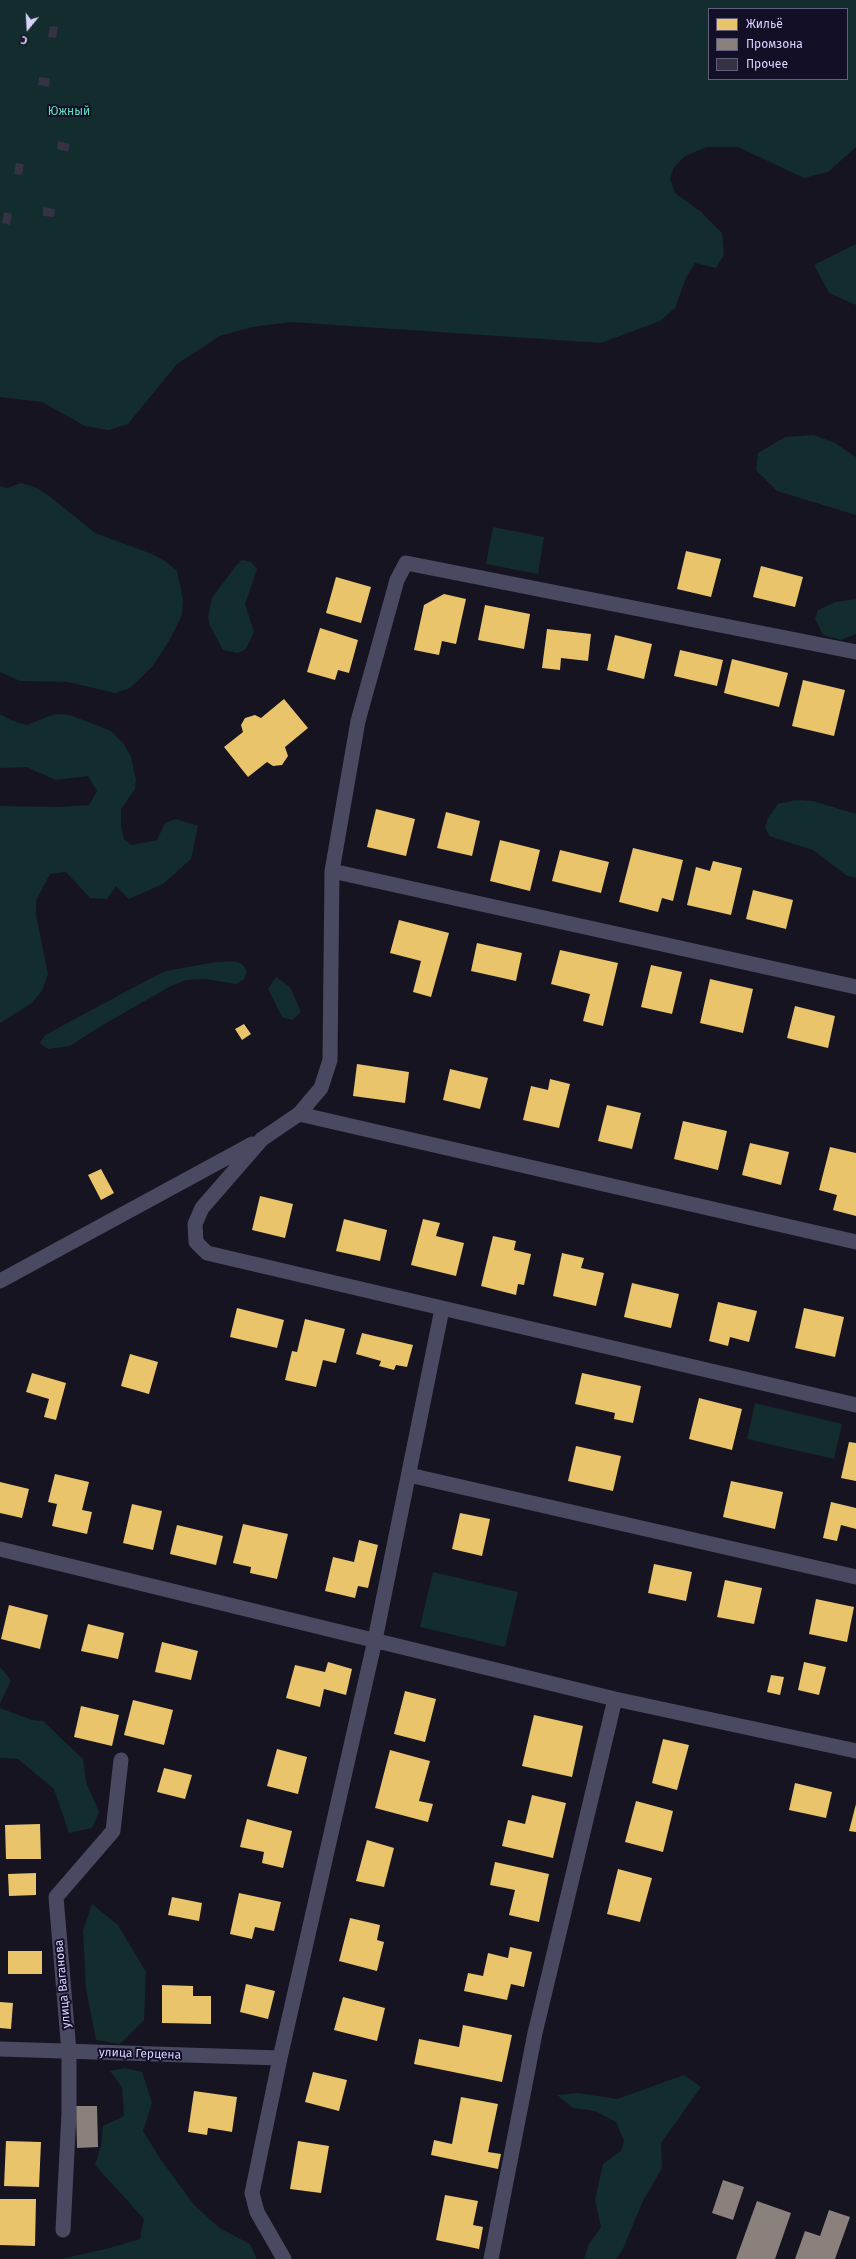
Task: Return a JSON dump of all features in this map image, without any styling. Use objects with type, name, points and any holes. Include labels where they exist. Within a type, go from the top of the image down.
[{"type":"street","points":[[0,1281],[262,1139],[299,1114],[321,1088],[330,1060],[332,871],[358,721],[397,580],[406,563],[856,652]]},
{"type":"street","points":[[332,871],[856,987]]},
{"type":"street","points":[[299,1114],[856,1242]]},
{"type":"street","points":[[262,1139],[202,1208],[195,1224],[196,1242],[207,1253],[442,1309],[856,1404]]},
{"type":"street","points":[[284,2259],[257,2212],[252,2193],[280,2058],[375,1640],[442,1309]]},
{"type":"street","points":[[409,1475],[856,1577]]},
{"type":"street","points":[[0,1549],[615,1699],[856,1751]]},
{"type":"street","points":[[491,2259],[535,2033],[615,1699]]},
{"type":"street","name":"улица Ваганова","points":[[63,2230],[69,2113],[69,2052],[56,1897],[112,1831],[121,1760]]},
{"type":"street","name":"улица Герцена","points":[[0,2050],[280,2058]]},
{"type":"green space","name":"Южный","points":[[0,0],[856,0],[856,147],[828,172],[804,178],[738,147],[707,147],[685,156],[674,167],[670,179],[675,193],[700,211],[722,233],[724,255],[716,268],[695,263],[686,278],[675,308],[660,321],[601,343],[291,322],[252,327],[220,336],[177,364],[128,424],[109,430],[85,426],[42,402],[0,397]]},
{"type":"green space","points":[[856,244],[856,305],[829,293],[814,265]]},
{"type":"green space","points":[[814,435],[835,443],[856,457],[856,515],[777,491],[756,470],[758,453],[785,437]]},
{"type":"green space","points":[[21,483],[35,487],[48,495],[95,533],[152,554],[165,561],[177,571],[183,599],[182,615],[169,641],[152,667],[130,688],[115,693],[68,682],[20,681],[0,672],[0,486],[7,488]]},
{"type":"green space","points":[[493,527],[544,537],[538,574],[486,564]]},
{"type":"green space","points":[[242,560],[251,562],[257,569],[245,604],[254,632],[246,649],[238,653],[223,650],[210,626],[208,617],[212,598]]},
{"type":"green space","points":[[856,599],[856,634],[841,640],[823,635],[815,619],[818,610],[836,602]]},
{"type":"green space","points":[[0,714],[11,720],[26,725],[55,714],[70,715],[111,731],[124,744],[131,757],[136,780],[135,789],[121,809],[121,825],[124,839],[131,845],[157,840],[165,823],[176,819],[198,826],[191,859],[163,884],[129,899],[116,886],[107,899],[90,898],[66,872],[50,874],[36,901],[36,915],[48,974],[42,991],[32,1003],[0,1023],[0,806],[58,807],[89,805],[97,791],[88,776],[56,780],[26,767],[0,768]]},
{"type":"green space","points":[[795,800],[813,801],[856,814],[856,878],[846,875],[813,850],[769,836],[765,827],[768,818],[778,804]]},
{"type":"green space","points":[[234,961],[242,964],[247,971],[244,979],[236,984],[206,979],[186,980],[169,987],[101,1026],[70,1046],[48,1049],[40,1043],[45,1035],[166,971],[216,962]]},
{"type":"green space","points":[[276,977],[290,987],[301,1012],[292,1020],[282,1017],[268,989]]},
{"type":"green space","points":[[755,1403],[842,1424],[834,1459],[747,1439]]},
{"type":"green space","points":[[433,1572],[518,1592],[505,1647],[420,1627]]},
{"type":"green space","points":[[0,1667],[11,1680],[0,1704]]},
{"type":"green space","points":[[0,1708],[32,1720],[43,1721],[83,1759],[86,1782],[99,1812],[92,1828],[69,1833],[54,1789],[18,1759],[0,1758]]},
{"type":"green space","points":[[92,1904],[118,1925],[146,1972],[144,2020],[120,2044],[96,2040],[86,1989],[83,1931]]},
{"type":"green space","points":[[125,2068],[142,2072],[152,2103],[143,2131],[161,2160],[195,2206],[221,2229],[250,2244],[257,2259],[61,2259],[110,2248],[140,2239],[144,2219],[95,2165],[101,2146],[103,2126],[124,2116],[122,2087],[110,2071]]},
{"type":"green space","points":[[684,2075],[701,2087],[661,2143],[662,2168],[643,2201],[622,2251],[616,2259],[584,2259],[589,2244],[601,2227],[595,2200],[603,2164],[621,2151],[624,2141],[616,2122],[595,2111],[573,2108],[557,2095],[578,2093],[617,2099]]},
{"type":"building: Жильё","points":[[686,551],[721,559],[711,597],[677,589]]},
{"type":"building: Жильё","points":[[761,566],[803,577],[795,607],[753,597]]},
{"type":"building: Жильё","points":[[336,577],[371,587],[361,623],[326,613]]},
{"type":"building: Жильё","points":[[444,594],[466,599],[456,644],[442,641],[439,655],[414,650],[424,605]]},
{"type":"building: Жильё","points":[[485,605],[530,614],[524,649],[478,640]]},
{"type":"building: Жильё","points":[[320,628],[358,640],[349,673],[338,670],[335,680],[307,672]]},
{"type":"building: Жильё","points":[[547,629],[591,634],[588,661],[561,658],[560,670],[542,668]]},
{"type":"building: Жильё","points":[[615,635],[652,644],[644,679],[607,670]]},
{"type":"building: Жильё","points":[[680,650],[723,660],[717,686],[674,676]]},
{"type":"building: Жильё","points":[[732,659],[788,673],[779,707],[724,693]]},
{"type":"building: Жильё","points":[[803,680],[845,690],[834,736],[792,726]]},
{"type":"building: Жильё","points":[[284,699],[308,728],[285,747],[288,756],[282,765],[273,766],[267,762],[248,777],[224,747],[243,732],[241,725],[245,718],[255,715],[261,718]]},
{"type":"building: Жильё","points":[[376,809],[415,819],[406,856],[367,847]]},
{"type":"building: Жильё","points":[[446,812],[480,821],[472,856],[437,848]]},
{"type":"building: Жильё","points":[[500,840],[540,850],[530,891],[490,881]]},
{"type":"building: Жильё","points":[[633,848],[683,860],[673,901],[662,898],[658,912],[619,902]]},
{"type":"building: Жильё","points":[[560,850],[609,862],[601,893],[552,881]]},
{"type":"building: Жильё","points":[[713,861],[742,868],[731,915],[687,905],[696,867],[710,871]]},
{"type":"building: Жильё","points":[[753,890],[793,900],[786,929],[746,919]]},
{"type":"building: Жильё","points":[[399,920],[449,933],[431,997],[413,992],[421,961],[390,953]]},
{"type":"building: Жильё","points":[[477,943],[522,953],[516,981],[471,971]]},
{"type":"building: Жильё","points":[[560,950],[618,963],[603,1026],[583,1021],[590,994],[551,984]]},
{"type":"building: Жильё","points":[[651,965],[682,972],[672,1014],[641,1007]]},
{"type":"building: Жильё","points":[[710,979],[753,989],[743,1033],[700,1023]]},
{"type":"building: Жильё","points":[[795,1006],[835,1016],[828,1048],[787,1038]]},
{"type":"building: Жильё","points":[[244,1024],[251,1034],[242,1040],[235,1029]]},
{"type":"building: Жильё","points":[[357,1064],[409,1072],[405,1103],[353,1096]]},
{"type":"building: Жильё","points":[[450,1069],[488,1078],[480,1109],[443,1100]]},
{"type":"building: Жильё","points":[[550,1079],[570,1084],[559,1128],[523,1120],[531,1086],[548,1090]]},
{"type":"building: Жильё","points":[[607,1105],[641,1113],[632,1149],[598,1141]]},
{"type":"building: Жильё","points":[[683,1121],[727,1131],[718,1170],[674,1159]]},
{"type":"building: Жильё","points":[[750,1143],[789,1152],[781,1185],[742,1175]]},
{"type":"building: Жильё","points":[[830,1147],[856,1153],[856,1216],[833,1210],[837,1195],[819,1190]]},
{"type":"building: Жильё","points":[[101,1169],[114,1193],[101,1200],[88,1175]]},
{"type":"building: Жильё","points":[[260,1196],[293,1204],[285,1238],[252,1230]]},
{"type":"building: Жильё","points":[[344,1219],[387,1230],[380,1261],[336,1251]]},
{"type":"building: Жильё","points":[[423,1219],[440,1223],[436,1236],[464,1243],[456,1276],[411,1265]]},
{"type":"building: Жильё","points":[[493,1236],[516,1241],[514,1250],[531,1254],[524,1285],[518,1284],[516,1295],[481,1286]]},
{"type":"building: Жильё","points":[[562,1253],[584,1258],[581,1268],[604,1273],[596,1306],[553,1296]]},
{"type":"building: Жильё","points":[[632,1283],[679,1294],[671,1328],[624,1317]]},
{"type":"building: Жильё","points":[[718,1302],[757,1311],[749,1342],[730,1337],[728,1346],[709,1341]]},
{"type":"building: Жильё","points":[[237,1308],[284,1320],[277,1348],[230,1337]]},
{"type":"building: Жильё","points":[[804,1308],[844,1317],[835,1357],[795,1348]]},
{"type":"building: Жильё","points":[[305,1319],[345,1329],[336,1363],[323,1360],[316,1387],[285,1380],[292,1351],[297,1352]]},
{"type":"building: Жильё","points":[[362,1333],[413,1345],[407,1367],[396,1365],[394,1370],[379,1366],[381,1361],[356,1354]]},
{"type":"building: Жильё","points":[[130,1354],[158,1362],[149,1394],[121,1386]]},
{"type":"building: Жильё","points":[[32,1373],[66,1383],[56,1420],[44,1417],[49,1399],[26,1392]]},
{"type":"building: Жильё","points":[[582,1373],[641,1386],[633,1423],[614,1419],[615,1413],[575,1404]]},
{"type":"building: Жильё","points":[[699,1398],[742,1409],[732,1450],[689,1439]]},
{"type":"building: Жильё","points":[[849,1442],[856,1443],[856,1481],[841,1478]]},
{"type":"building: Жильё","points":[[576,1446],[621,1456],[613,1491],[568,1481]]},
{"type":"building: Жильё","points":[[55,1474],[89,1482],[82,1510],[92,1512],[87,1534],[52,1526],[57,1504],[48,1502]]},
{"type":"building: Жильё","points":[[731,1481],[783,1492],[775,1529],[723,1517]]},
{"type":"building: Жильё","points":[[0,1482],[29,1489],[22,1518],[0,1513]]},
{"type":"building: Жильё","points":[[831,1502],[856,1508],[856,1529],[841,1525],[837,1541],[823,1538]]},
{"type":"building: Жильё","points":[[132,1504],[162,1511],[153,1550],[123,1543]]},
{"type":"building: Жильё","points":[[460,1513],[490,1519],[482,1556],[452,1549]]},
{"type":"building: Жильё","points":[[243,1524],[288,1534],[277,1579],[250,1573],[251,1567],[233,1563]]},
{"type":"building: Жильё","points":[[177,1525],[223,1536],[216,1565],[170,1554]]},
{"type":"building: Жильё","points":[[359,1540],[378,1545],[368,1588],[358,1586],[355,1598],[325,1591],[333,1557],[354,1562]]},
{"type":"building: Жильё","points":[[654,1564],[692,1572],[686,1601],[648,1593]]},
{"type":"building: Жильё","points":[[725,1580],[762,1588],[754,1624],[717,1617]]},
{"type":"building: Жильё","points":[[816,1599],[854,1607],[847,1642],[809,1634]]},
{"type":"building: Жильё","points":[[9,1605],[48,1615],[40,1649],[1,1639]]},
{"type":"building: Жильё","points":[[88,1624],[124,1633],[118,1659],[81,1651]]},
{"type":"building: Жильё","points":[[162,1642],[198,1651],[191,1680],[155,1672]]},
{"type":"building: Жильё","points":[[328,1662],[352,1669],[346,1695],[324,1689],[320,1707],[286,1698],[295,1665],[325,1672]]},
{"type":"building: Жильё","points":[[804,1662],[826,1667],[819,1695],[798,1690]]},
{"type":"building: Жильё","points":[[771,1675],[784,1677],[780,1695],[767,1692]]},
{"type":"building: Жильё","points":[[405,1691],[436,1699],[425,1742],[394,1734]]},
{"type":"building: Жильё","points":[[133,1700],[173,1710],[164,1745],[124,1735]]},
{"type":"building: Жильё","points":[[81,1706],[119,1715],[112,1746],[74,1737]]},
{"type":"building: Жильё","points":[[534,1715],[583,1726],[572,1777],[522,1766]]},
{"type":"building: Жильё","points":[[663,1739],[689,1745],[677,1790],[652,1783]]},
{"type":"building: Жильё","points":[[277,1749],[307,1757],[298,1794],[267,1786]]},
{"type":"building: Жильё","points":[[390,1750],[430,1761],[419,1801],[433,1804],[428,1822],[375,1808]]},
{"type":"building: Жильё","points":[[164,1768],[192,1775],[185,1799],[157,1792]]},
{"type":"building: Жильё","points":[[795,1783],[832,1792],[826,1818],[789,1810]]},
{"type":"building: Жильё","points":[[532,1795],[566,1803],[553,1858],[502,1846],[508,1820],[525,1824]]},
{"type":"building: Жильё","points":[[636,1801],[673,1811],[663,1852],[625,1842]]},
{"type":"building: Жильё","points":[[856,1804],[856,1832],[849,1831]]},
{"type":"building: Жильё","points":[[247,1819],[292,1831],[283,1868],[262,1863],[264,1852],[240,1847]]},
{"type":"building: Жильё","points":[[40,1824],[41,1859],[6,1859],[5,1825]]},
{"type":"building: Жильё","points":[[367,1840],[394,1848],[384,1887],[356,1881]]},
{"type":"building: Жильё","points":[[495,1862],[549,1874],[539,1922],[509,1915],[515,1890],[490,1885]]},
{"type":"building: Жильё","points":[[618,1869],[652,1878],[640,1922],[607,1914]]},
{"type":"building: Жильё","points":[[36,1873],[36,1895],[9,1896],[8,1874]]},
{"type":"building: Жильё","points":[[239,1893],[281,1902],[274,1931],[255,1927],[252,1939],[230,1934]]},
{"type":"building: Жильё","points":[[172,1897],[202,1903],[199,1921],[168,1915]]},
{"type":"building: Жильё","points":[[350,1918],[380,1925],[377,1940],[384,1942],[377,1971],[339,1961]]},
{"type":"building: Жильё","points":[[510,1947],[532,1952],[524,1987],[511,1984],[507,2000],[464,1991],[468,1973],[483,1976],[488,1953],[508,1958]]},
{"type":"building: Жильё","points":[[8,1951],[42,1951],[42,1974],[8,1974]]},
{"type":"building: Жильё","points":[[246,1984],[275,1991],[268,2019],[240,2012]]},
{"type":"building: Жильё","points":[[162,1985],[193,1986],[193,1996],[211,1996],[211,2024],[162,2023]]},
{"type":"building: Жильё","points":[[343,1997],[385,2008],[377,2041],[334,2030]]},
{"type":"building: Жильё","points":[[0,2002],[13,2003],[11,2029],[0,2028]]},
{"type":"building: Жильё","points":[[463,2025],[512,2035],[502,2082],[414,2064],[419,2039],[459,2047]]},
{"type":"building: Жильё","points":[[313,2072],[347,2080],[339,2111],[305,2102]]},
{"type":"building: Жильё","points":[[194,2091],[237,2097],[232,2132],[208,2128],[207,2135],[188,2132]]},
{"type":"building: Жильё","points":[[461,2097],[498,2104],[488,2152],[501,2154],[498,2169],[431,2155],[434,2140],[452,2144]]},
{"type":"building: Жильё","points":[[6,2141],[41,2142],[39,2187],[4,2186]]},
{"type":"building: Жильё","points":[[298,2141],[329,2146],[321,2193],[290,2189]]},
{"type":"building: Жильё","points":[[445,2195],[478,2201],[473,2225],[483,2227],[479,2249],[436,2240]]},
{"type":"building: Жильё","points":[[0,2199],[36,2199],[35,2246],[0,2245]]},
{"type":"building: Промзона","points":[[76,2106],[97,2106],[98,2147],[77,2148]]},
{"type":"building: Промзона","points":[[723,2180],[744,2187],[733,2220],[712,2213]]},
{"type":"building: Промзона","points":[[757,2201],[791,2213],[775,2259],[736,2259]]},
{"type":"building: Промзона","points":[[829,2210],[850,2217],[835,2259],[795,2259],[805,2231],[820,2236]]},
{"type":"building: Прочее","points":[[50,26],[58,27],[56,38],[48,37]]},
{"type":"building: Прочее","points":[[39,77],[50,78],[49,87],[38,85]]},
{"type":"building: Прочее","points":[[58,141],[70,144],[68,152],[57,149]]},
{"type":"building: Прочее","points":[[16,163],[24,164],[22,175],[14,174]]},
{"type":"building: Прочее","points":[[43,207],[55,209],[54,217],[43,216]]},
{"type":"building: Прочее","points":[[4,212],[12,214],[10,225],[2,223]]}]
